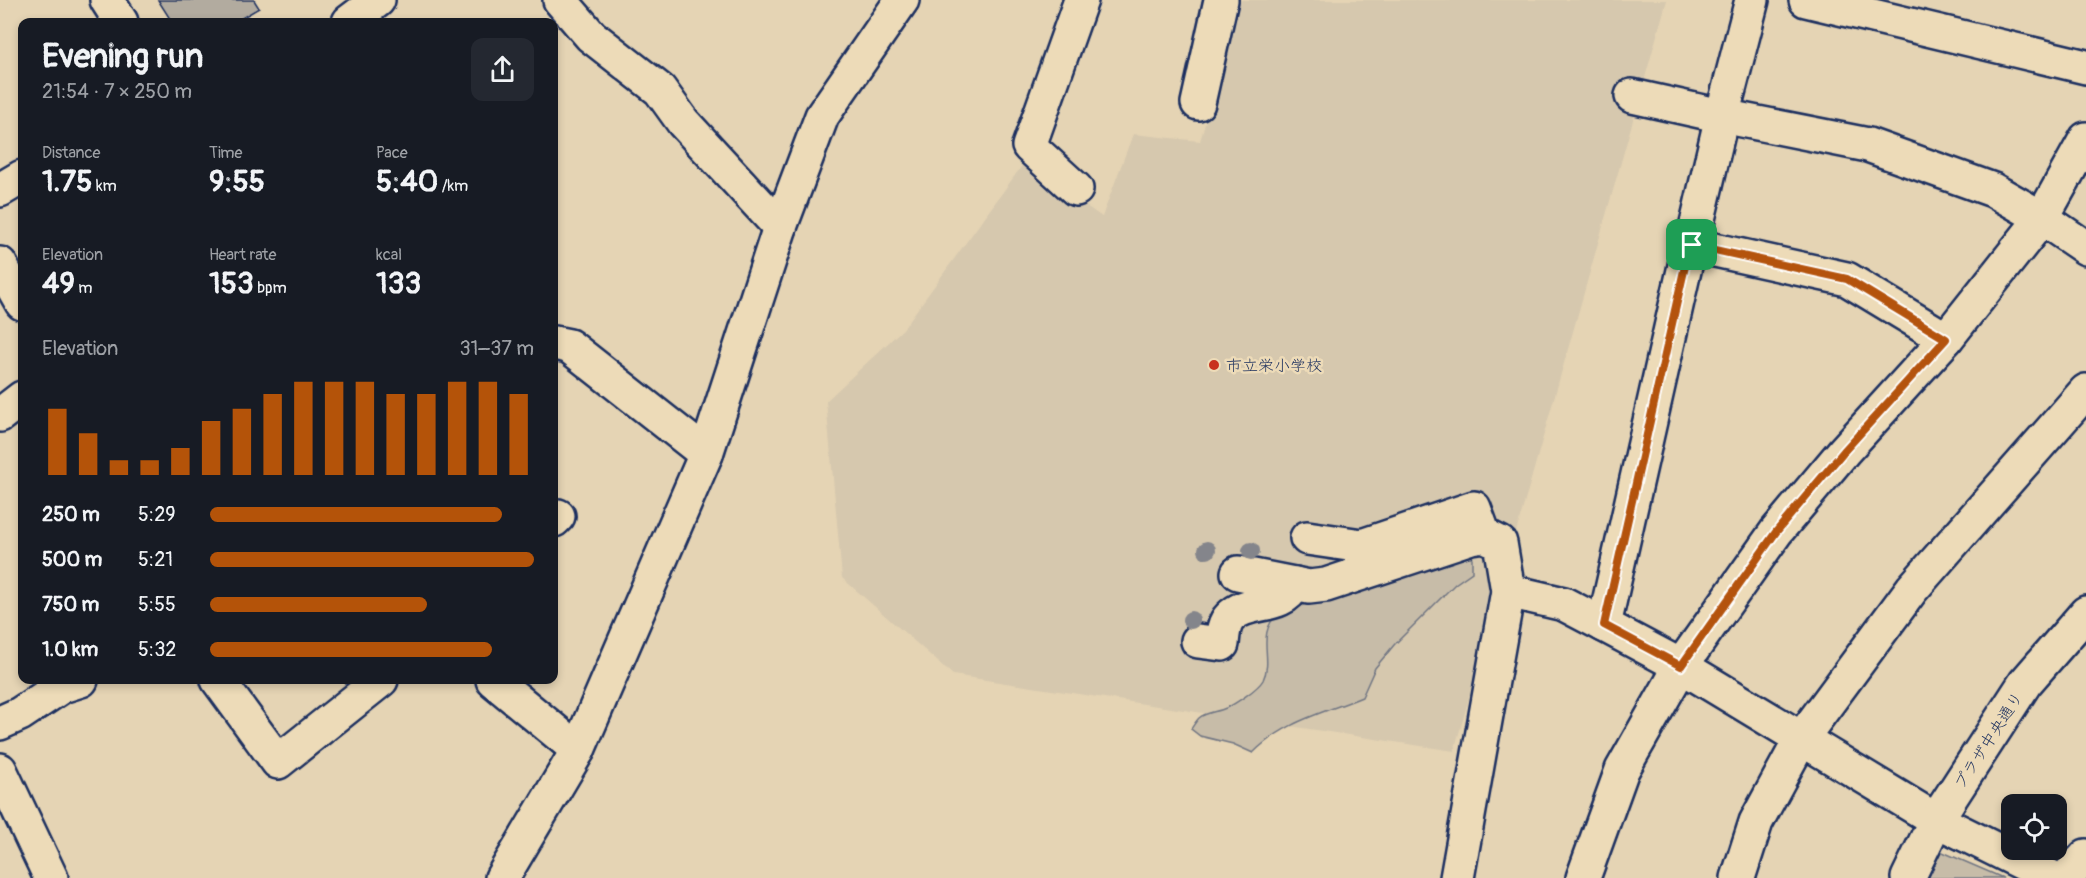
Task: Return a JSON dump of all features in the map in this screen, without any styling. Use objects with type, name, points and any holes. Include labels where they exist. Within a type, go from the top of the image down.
[{"type":"street","points":[[107,0],[119,18]]},
{"type":"street","points":[[354,18],[378,0]]},
{"type":"street","points":[[560,0],[591,36],[660,90],[683,122],[780,227]]},
{"type":"street","points":[[504,877],[578,750],[706,454],[780,227],[822,116],[902,0]]},
{"type":"street","points":[[1077,189],[1029,146],[1081,0]]},
{"type":"street","points":[[1198,103],[1221,0]]},
{"type":"street","points":[[1604,625],[1685,266],[1752,0]]},
{"type":"street","points":[[1806,0],[2086,67]]},
{"type":"street","points":[[1632,96],[1868,145],[1993,190],[2042,218],[2086,248]]},
{"type":"street","points":[[1583,878],[1622,770],[1681,666],[1776,532],[1844,451],[1946,339],[2042,218],[2086,138]]},
{"type":"street","points":[[0,190],[18,179]]},
{"type":"street","points":[[1692,245],[1847,279],[1946,339]]},
{"type":"street","points":[[0,264],[18,296]]},
{"type":"street","points":[[558,344],[569,346],[706,454]]},
{"type":"street","points":[[1738,878],[1756,822],[1801,739],[1912,589],[2086,392]]},
{"type":"street","points":[[0,415],[18,401]]},
{"type":"street","points":[[1307,538],[1362,546],[1474,508],[1484,535]]},
{"type":"street","points":[[1238,573],[1309,587],[1326,585],[1484,535],[1500,543],[1508,591],[1457,878]]},
{"type":"street","points":[[1198,640],[1222,644],[1229,617],[1239,611],[1282,599],[1290,594],[1295,584]]},
{"type":"street","points":[[1508,591],[1564,604],[1604,625],[1681,666],[1936,820],[2053,878]]},
{"type":"street","name":"プラザ中央通り","points":[[1908,878],[1936,820],[2025,683],[2086,613]]},
{"type":"street","points":[[0,723],[20,714],[68,684]]},
{"type":"street","points":[[221,684],[278,762],[376,684]]},
{"type":"street","points":[[498,684],[578,750]]},
{"type":"street","points":[[0,770],[51,878]]},
{"type":"street","points":[[2066,878],[2086,855]]},
{"type":"shaded area","name":"市立栄小学校","points":[[1241,0],[1667,0],[1454,751],[953,675],[842,578],[826,401],[903,329],[1024,163],[1102,217],[1133,134],[1200,141]]},
{"type":"shaded area","points":[[1463,551],[1472,558],[1472,572],[1455,584],[1394,645],[1375,668],[1362,697],[1291,726],[1265,742],[1253,753],[1233,744],[1200,736],[1191,729],[1202,716],[1230,706],[1246,696],[1263,680],[1267,663],[1266,638],[1271,622],[1278,613]]},
{"type":"shaded area","points":[[1938,850],[2003,878],[1927,878]]},
{"type":"building","points":[[158,0],[254,0],[259,8],[242,18],[169,18]]},
{"type":"place","name":"市立栄小学校","points":[[1214,365]]},
{"type":"route","points":[[1692,245],[1847,279],[1946,339],[1844,451],[1776,532],[1681,666],[1604,625],[1685,266],[1692,245]]}]
